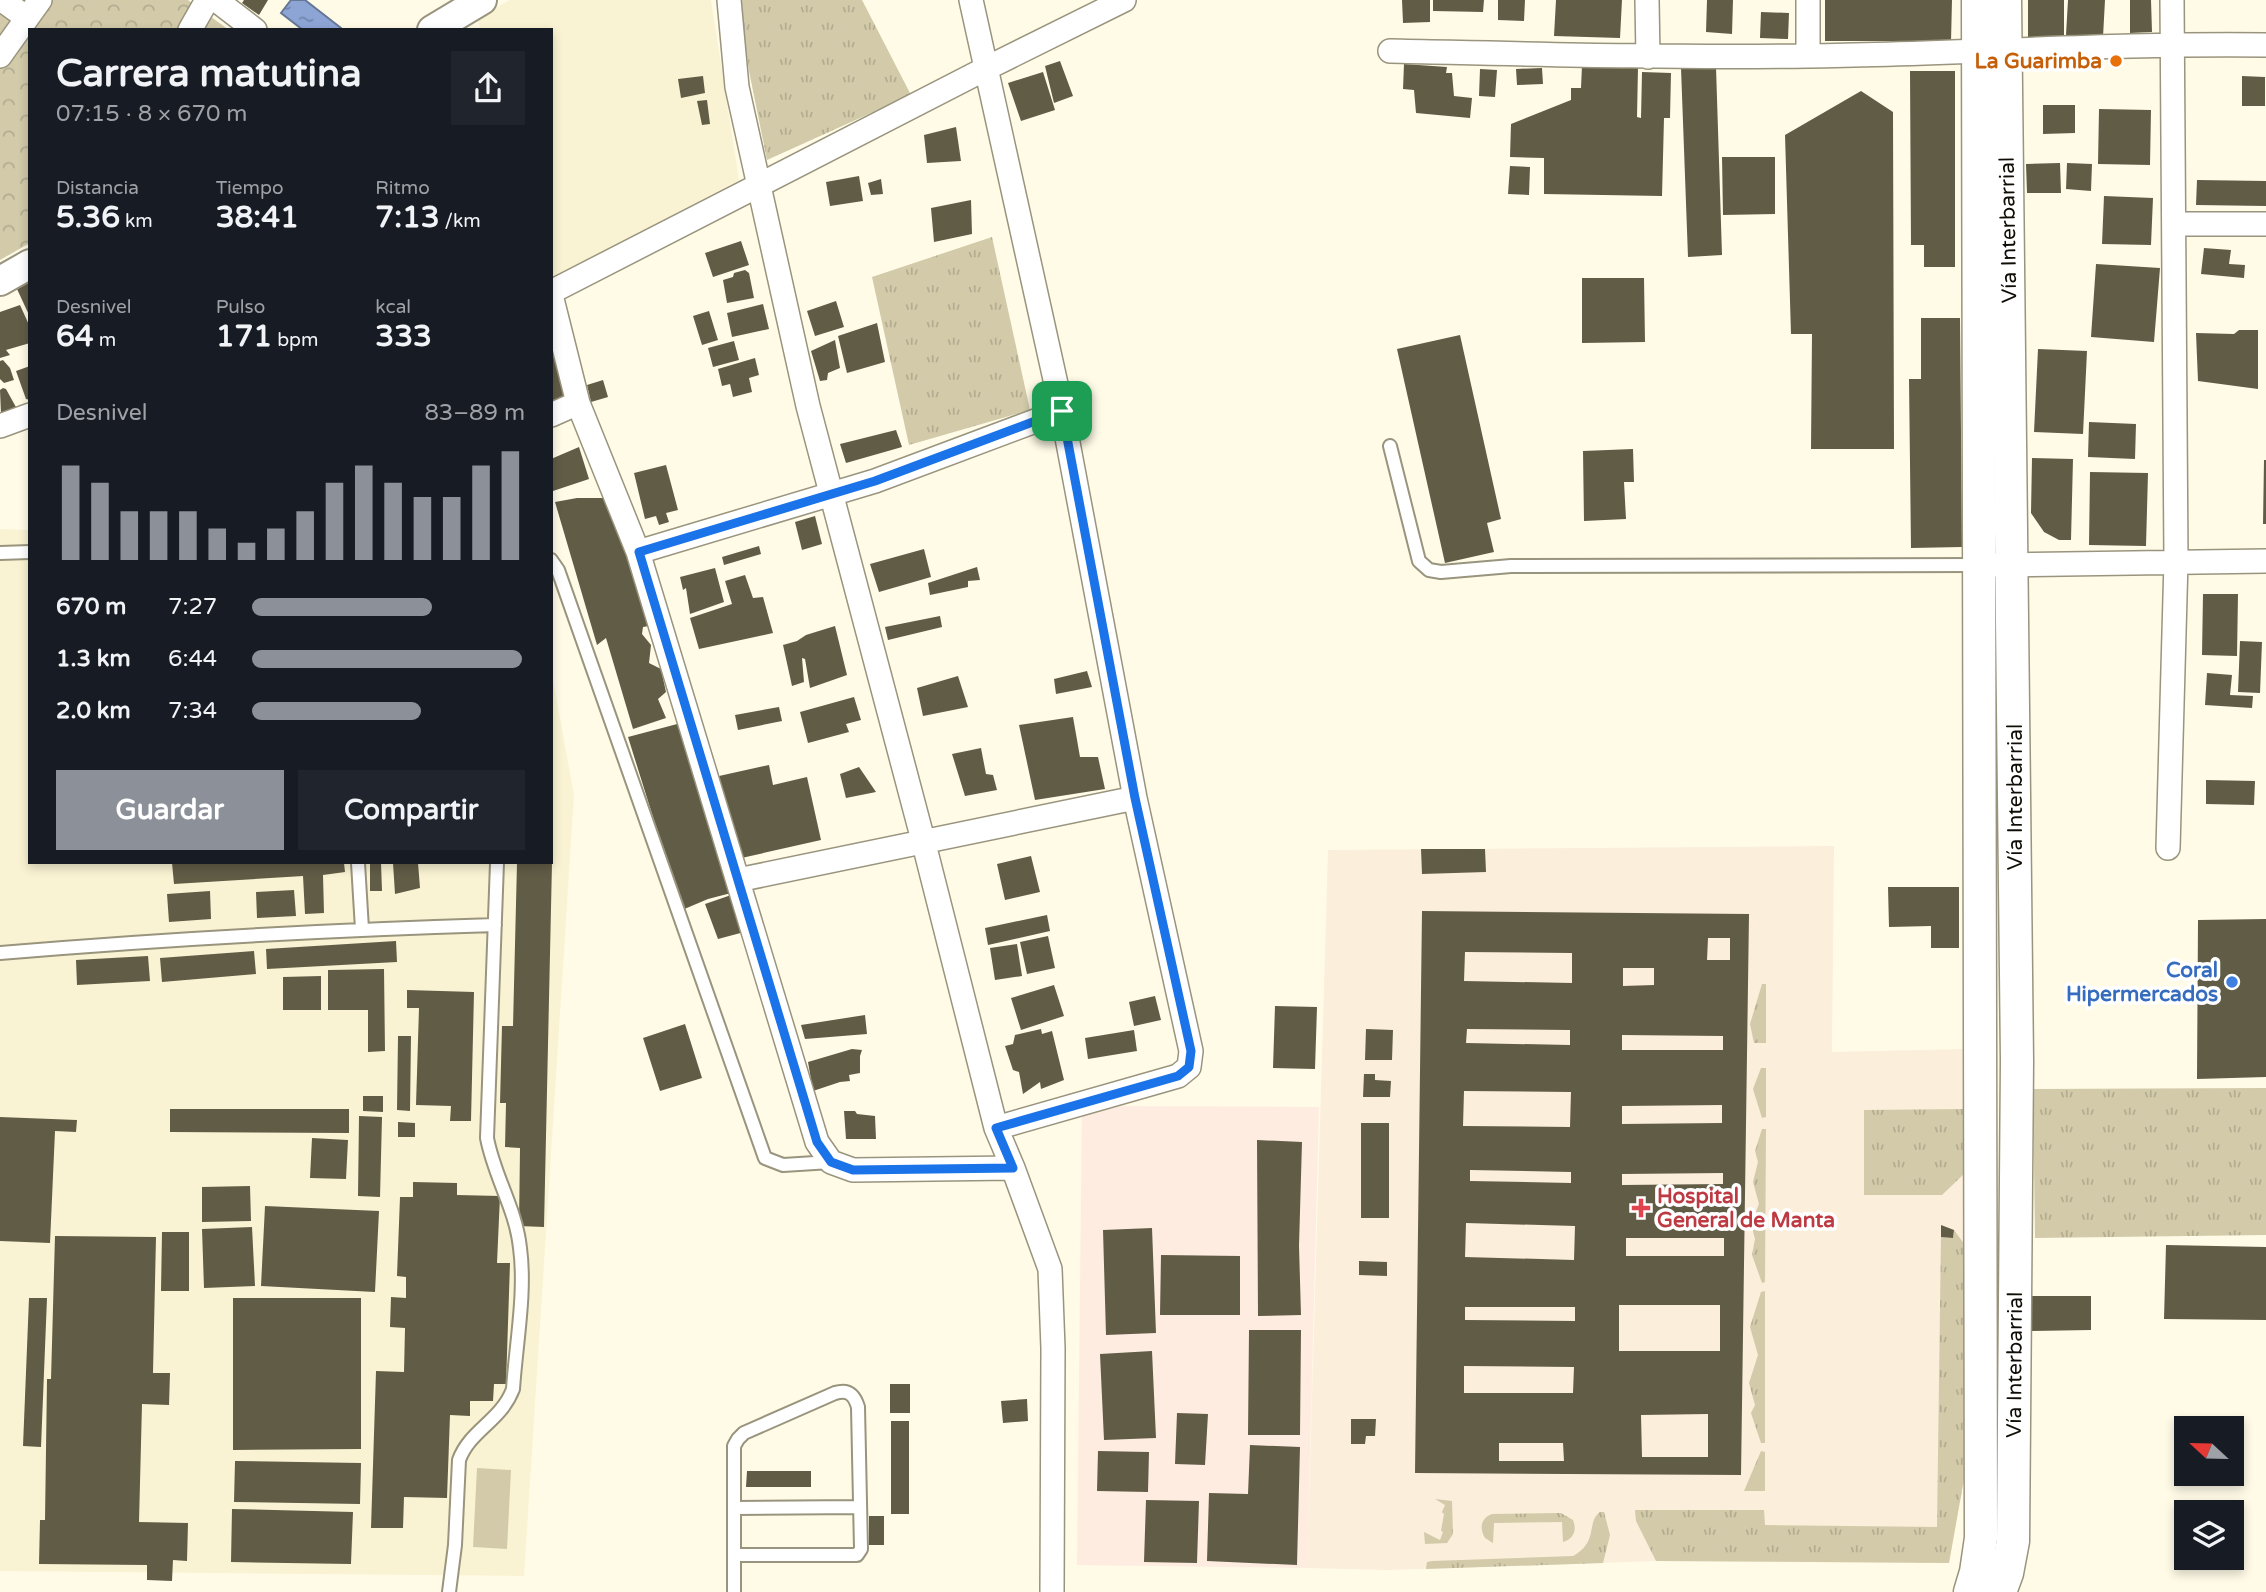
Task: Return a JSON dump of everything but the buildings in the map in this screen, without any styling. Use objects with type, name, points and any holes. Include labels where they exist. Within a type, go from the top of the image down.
[{"type":"main road","name":"Vía Interbarrial","points":[[1978,0],[1993,52]]},
{"type":"main road","name":"Vía Interbarrial","points":[[1970,1592],[1981,1538],[1981,565],[1994,291],[1993,52],[2005,0]]},
{"type":"main road","name":"Vía Interbarrial","points":[[1994,291],[2013,565],[2017,1061],[2013,1541],[2000,1592]]},
{"type":"street","points":[[0,56],[34,9],[2,0]]},
{"type":"street","points":[[191,28],[207,0]]},
{"type":"street","points":[[216,0],[253,28]]},
{"type":"street","points":[[729,0],[737,87],[808,405],[996,1128],[1050,1269],[1053,1348],[1052,1592]]},
{"type":"street","points":[[971,0],[1062,411],[1135,798],[1191,1051],[1189,1067],[1178,1076],[996,1128]]},
{"type":"street","points":[[553,292],[1124,0]]},
{"type":"street","points":[[1647,0],[1648,57]]},
{"type":"street","points":[[1808,0],[1808,56]]},
{"type":"street","points":[[2168,848],[2176,561],[2172,0]]},
{"type":"street","points":[[436,28],[475,7]]},
{"type":"street","points":[[1390,51],[1648,57],[1808,56],[2173,44],[2266,44]]},
{"type":"street","points":[[2174,224],[2266,224]]},
{"type":"street","points":[[0,281],[28,265]]},
{"type":"street","points":[[553,301],[578,403],[639,552],[817,1142],[831,1162],[853,1170],[1013,1168]]},
{"type":"street","points":[[553,414],[578,403]]},
{"type":"street","points":[[639,552],[875,481],[1062,411]]},
{"type":"street","points":[[0,426],[28,416]]},
{"type":"street","points":[[1981,565],[2266,561]]},
{"type":"street","points":[[738,880],[1135,798]]},
{"type":"street","points":[[1981,1208],[2015,1207]]},
{"type":"lane","points":[[1390,446],[1419,561],[1429,570],[1441,572],[1511,566],[1981,565]]},
{"type":"lane","points":[[0,553],[28,552]]},
{"type":"lane","points":[[553,563],[558,570],[765,1157],[783,1165],[831,1162]]},
{"type":"lane","points":[[358,864],[362,929]]},
{"type":"lane","points":[[449,1592],[459,1460],[463,1449],[508,1403],[513,1389],[521,1285],[520,1246],[510,1206],[491,1158],[487,1138],[497,864]]},
{"type":"lane","points":[[0,953],[362,929],[495,925]]},
{"type":"lane","points":[[734,1555],[857,1555],[861,1549],[858,1407],[855,1397],[842,1391],[738,1438],[734,1446],[735,1508],[734,1555],[734,1592]]},
{"type":"lane","points":[[735,1508],[860,1507]]},
{"type":"shaded area","points":[[510,0],[711,0],[739,180],[553,277],[553,28],[480,28],[477,18]]},
{"type":"shaded area","points":[[0,529],[28,530],[28,864],[553,864],[553,680],[574,795],[524,1576],[0,1571]]},
{"type":"shaded area","name":"Hospital General de Manta","points":[[1834,846],[1832,1052],[1966,1049],[1964,1479],[1949,1563],[1656,1561],[1389,1570],[1307,1568],[1328,850]]},
{"type":"shaded area","points":[[1082,1106],[1319,1107],[1307,1568],[1077,1565]]},
{"type":"green space","points":[[0,0],[188,0],[226,28],[28,28],[28,244],[0,260]]},
{"type":"green space","points":[[739,0],[862,0],[911,95],[767,160],[749,71]]},
{"type":"green space","points":[[992,237],[1030,410],[909,445],[872,277]]},
{"type":"green space","points":[[1762,984],[1766,984],[1766,1043],[1754,1043],[1750,1024]]},
{"type":"green space","points":[[1761,1068],[1766,1068],[1766,1117],[1762,1118],[1753,1089]]},
{"type":"green space","points":[[2266,1088],[2266,1235],[2035,1238],[2033,1089]]},
{"type":"green space","points":[[1966,1109],[1966,1172],[1942,1195],[1864,1195],[1864,1110]]},
{"type":"green space","points":[[1762,1129],[1766,1129],[1765,1282],[1762,1283],[1752,1255],[1755,1239],[1751,1224],[1759,1204],[1753,1182],[1758,1162],[1755,1151]]},
{"type":"green space","points":[[1954,1230],[1965,1245],[1964,1479],[1949,1563],[1656,1561],[1636,1521],[1635,1510],[1764,1510],[1765,1525],[1937,1527],[1941,1237],[1953,1238]]},
{"type":"green space","points":[[1765,1291],[1765,1443],[1761,1443],[1751,1413],[1755,1405],[1749,1383],[1758,1355],[1750,1327],[1761,1292]]},
{"type":"green space","points":[[1761,1451],[1765,1452],[1765,1491],[1744,1491]]},
{"type":"green space","points":[[477,1468],[511,1470],[507,1549],[473,1547]]},
{"type":"green space","points":[[1435,1499],[1452,1501],[1453,1534],[1447,1543],[1425,1544],[1424,1532],[1440,1540],[1443,1532],[1442,1512],[1445,1505]]},
{"type":"green space","points":[[1604,1512],[1610,1535],[1603,1563],[1426,1569],[1427,1562],[1432,1561],[1573,1556],[1586,1545],[1596,1516]]},
{"type":"green space","points":[[1561,1513],[1573,1520],[1575,1527],[1574,1534],[1563,1542],[1562,1522],[1494,1523],[1493,1543],[1485,1538],[1482,1531],[1483,1521],[1492,1514]]},
{"type":"water","points":[[291,0],[305,0],[341,28],[300,28],[281,13]]},
{"type":"place","name":"La Guarimba","points":[[2116,61]]},
{"type":"place","name":"Coral Hipermercados","points":[[2232,982]]},
{"type":"place","name":"Hospital General de Manta","points":[[1641,1208]]},
{"type":"route","points":[[1062,411],[1135,798],[1191,1051],[1189,1067],[1178,1076],[996,1128],[1013,1168],[853,1170],[831,1162],[817,1142],[639,552],[875,481],[1062,411]]}]
